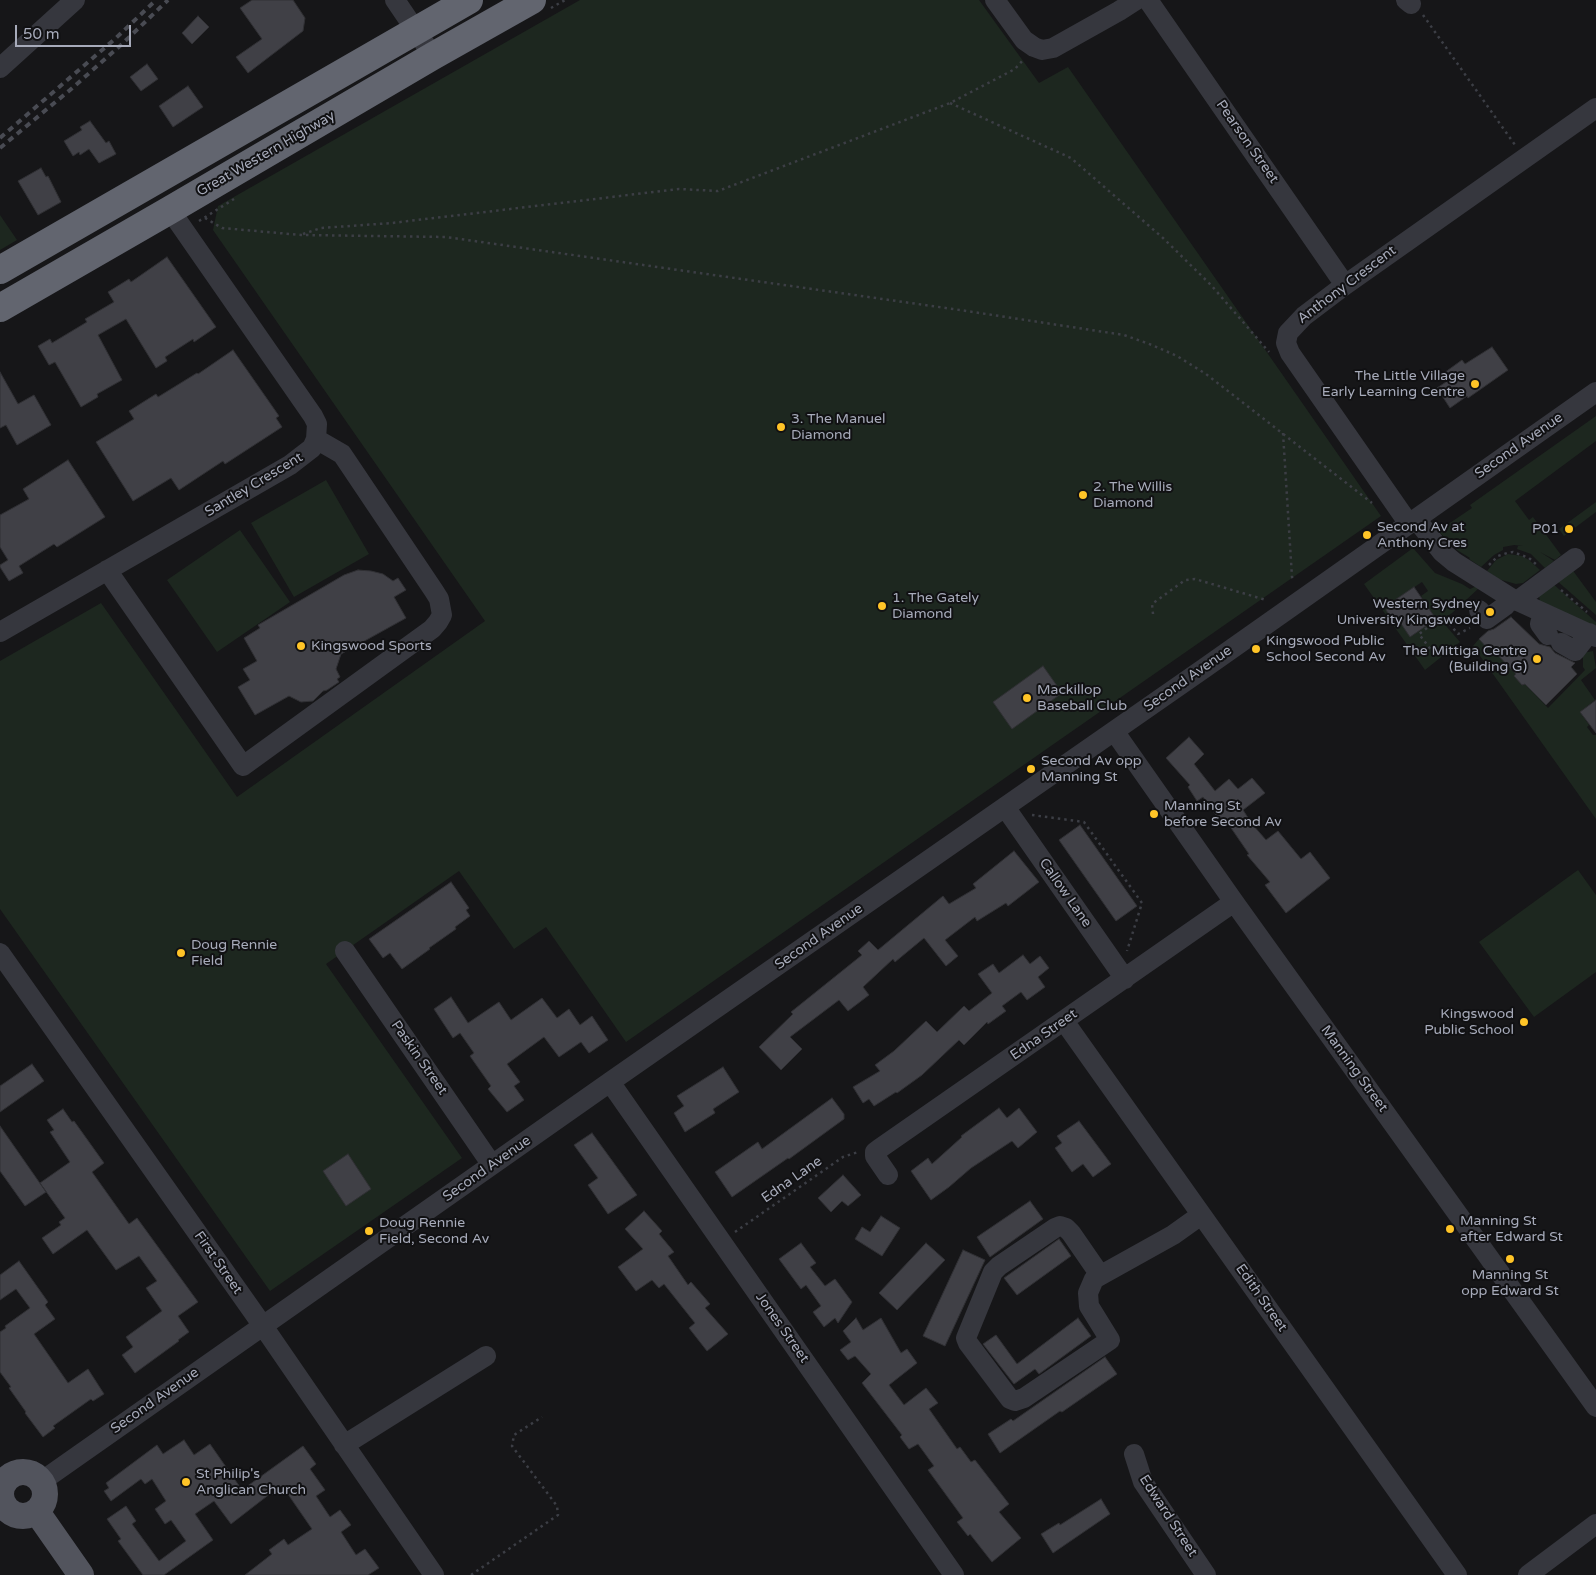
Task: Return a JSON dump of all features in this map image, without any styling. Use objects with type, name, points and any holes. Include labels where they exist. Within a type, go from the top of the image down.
[{"type":"highway","points":[[0,270],[469,0]]},
{"type":"highway","name":"Great Western Highway","points":[[0,308],[532,0]]},
{"type":"main road","points":[[6,1467],[18,1472],[26,1471],[33,1473],[42,1481],[46,1491],[46,1499],[37,1512],[24,1516],[2,1508],[2,1486],[6,1467]]},
{"type":"main road","points":[[37,1512],[81,1575]]},
{"type":"street","points":[[0,68],[74,0]]},
{"type":"street","points":[[395,0],[433,56]]},
{"type":"street","points":[[995,0],[1024,40],[1042,50],[1053,48],[1120,11],[1136,0]]},
{"type":"street","name":"Pearson Street","points":[[1148,0],[1345,285]]},
{"type":"street","name":"Anthony Crescent","points":[[1592,628],[1543,613],[1514,599],[1442,552],[1413,522],[1287,348],[1286,338],[1295,324],[1345,285],[1596,108]]},
{"type":"street","points":[[107,570],[243,766],[432,629],[442,615],[439,599],[342,454],[316,439],[317,424],[313,416],[170,210]]},
{"type":"street","name":"Second Avenue","points":[[42,1481],[1596,392]]},
{"type":"street","name":"Santley Crescent","points":[[0,632],[290,465],[312,448],[316,439]]},
{"type":"street","points":[[1483,614],[1505,606],[1575,558]]},
{"type":"street","points":[[1543,613],[1540,624],[1555,639],[1575,651],[1592,628]]},
{"type":"street","name":"Manning Street","points":[[1114,731],[1234,902],[1596,1407]]},
{"type":"street","name":"Callow Lane","points":[[1005,807],[1121,973]]},
{"type":"street","name":"Edna Street","points":[[879,1149],[1064,1022],[1121,973],[1234,902]]},
{"type":"street","name":"Paskin Street","points":[[345,951],[492,1165]]},
{"type":"street","name":"First Street","points":[[0,953],[434,1575]]},
{"type":"street","name":"Edith Street","points":[[1064,1022],[1457,1575]]},
{"type":"street","name":"Jones Street","points":[[610,1082],[954,1575]]},
{"type":"street","points":[[879,1149],[875,1152],[875,1156],[888,1176]]},
{"type":"street","points":[[1100,1275],[1071,1232],[1060,1226],[993,1272],[967,1335],[967,1340],[1010,1399],[1015,1401],[1024,1398],[1110,1340],[1094,1316],[1088,1302],[1088,1293],[1094,1280],[1173,1235],[1201,1215]]},
{"type":"street","points":[[344,1445],[486,1356]]},
{"type":"street","name":"Edward Street","points":[[1134,1454],[1143,1482],[1206,1575]]},
{"type":"street","points":[[1528,1575],[1596,1524]]},
{"type":"path","points":[[1428,20],[1518,149]]},
{"type":"path","points":[[300,235],[320,228],[392,224],[679,189],[718,190],[950,103],[1014,69],[1028,55]]},
{"type":"path","points":[[950,103],[1071,158],[1170,245],[1211,285],[1272,355]]},
{"type":"path","points":[[205,218],[222,228],[300,235],[446,237],[1124,335],[1177,356],[1206,374],[1376,506]]},
{"type":"path","points":[[1283,432],[1292,577],[1294,580]]},
{"type":"path","points":[[1487,566],[1498,556],[1513,552],[1529,558],[1542,570]]},
{"type":"path","points":[[1153,614],[1152,604],[1185,580],[1195,579],[1266,600]]},
{"type":"path","points":[[1561,589],[1592,628]]},
{"type":"path","points":[[1434,654],[1419,634],[1443,616],[1458,634],[1483,614]]},
{"type":"path","points":[[1028,814],[1084,822],[1142,903],[1121,973]]},
{"type":"path","name":"Edna Lane","points":[[722,1242],[843,1157],[864,1150],[879,1149]]},
{"type":"path","points":[[471,1575],[558,1514],[557,1506],[512,1446],[514,1435],[542,1417]]},
{"type":"shaded area","points":[[580,0],[979,0],[1039,83],[1068,67],[1381,516],[626,1042],[546,927],[514,949],[459,871],[326,964],[462,1158],[270,1291],[0,909],[0,661],[101,603],[237,797],[485,621],[213,230],[218,206]]},
{"type":"shaded area","points":[[0,215],[17,240],[0,250]]},
{"type":"shaded area","points":[[1596,416],[1596,441],[1515,501],[1529,520],[1533,517],[1561,555],[1555,560],[1540,552],[1554,561],[1545,568],[1531,554],[1517,549],[1518,546],[1523,546],[1514,545],[1503,547],[1503,550],[1494,555],[1481,567],[1457,550],[1438,531],[1472,508],[1470,505]]},
{"type":"shaded area","points":[[326,480],[369,554],[294,597],[251,523]]},
{"type":"shaded area","points":[[1596,502],[1596,512],[1564,536],[1559,529]]},
{"type":"shaded area","points":[[240,530],[290,602],[217,652],[167,580]]},
{"type":"shaded area","points":[[1413,548],[1435,573],[1470,589],[1477,586],[1479,588],[1452,613],[1441,620],[1460,642],[1425,670],[1364,584]],"holes":[[[1422,582],[1428,591],[1421,596],[1436,619],[1410,637],[1405,629],[1412,624],[1395,600]]]},
{"type":"shaded area","points":[[1508,554],[1522,556],[1540,570],[1523,583],[1516,584],[1498,579],[1487,571],[1496,560]]},
{"type":"shaded area","points":[[1571,568],[1596,602],[1596,615],[1556,580]]},
{"type":"shaded area","points":[[1551,582],[1596,622],[1596,627],[1540,602],[1539,596]]},
{"type":"shaded area","points":[[1479,639],[1488,651],[1492,652],[1494,650],[1516,674],[1514,676],[1522,685],[1525,684],[1548,708],[1585,670],[1583,667],[1583,653],[1593,651],[1596,668],[1581,680],[1595,700],[1580,712],[1589,725],[1587,727],[1593,735],[1596,735],[1596,819],[1473,646]]},
{"type":"shaded area","points":[[1578,870],[1596,895],[1596,972],[1534,1017],[1479,942]]},
{"type":"building","points":[[252,0],[293,0],[305,18],[303,31],[248,73],[236,57],[262,39],[240,8]]},
{"type":"building","points":[[198,16],[209,27],[192,44],[182,33]]},
{"type":"building","points":[[147,64],[158,79],[141,91],[130,77]]},
{"type":"building","points":[[188,86],[203,107],[173,127],[159,106]]},
{"type":"building","points":[[90,121],[106,143],[109,141],[116,154],[99,163],[89,149],[80,155],[79,152],[73,156],[64,141],[82,130],[80,127]]},
{"type":"building","points":[[41,168],[46,177],[48,176],[61,202],[38,215],[18,181]]},
{"type":"building","points":[[167,257],[216,327],[194,342],[193,339],[165,357],[167,361],[156,368],[126,319],[98,335],[122,380],[97,394],[98,397],[81,407],[55,362],[49,365],[38,346],[50,339],[52,343],[87,322],[85,319],[114,302],[108,292],[129,279],[131,282]]},
{"type":"building","points":[[1492,347],[1508,370],[1450,408],[1437,388],[1449,380],[1444,373],[1462,360],[1465,364]]},
{"type":"building","points":[[233,350],[279,416],[276,418],[282,427],[225,464],[223,461],[179,490],[171,478],[133,501],[96,442],[134,419],[129,411],[156,394],[158,397],[198,374]]},
{"type":"building","points":[[0,372],[18,404],[34,395],[51,425],[17,445],[6,425],[0,428]]},
{"type":"building","points":[[68,460],[105,517],[57,547],[54,544],[19,566],[23,573],[9,581],[0,567],[0,565],[8,560],[0,547],[0,515],[29,499],[23,489]]},
{"type":"building","name":"Kingswood Sports","points":[[358,570],[383,574],[393,581],[398,578],[406,590],[394,597],[406,618],[341,654],[336,669],[340,677],[337,679],[339,682],[323,691],[313,701],[301,702],[289,696],[255,715],[238,687],[250,680],[243,669],[257,661],[244,638],[260,628],[258,625],[344,575]]},
{"type":"building","points":[[1414,587],[1436,619],[1410,637],[1400,622],[1396,625],[1386,610],[1397,603],[1395,600]]},
{"type":"building","name":"The Mittiga Centre (Building G)","points":[[1511,617],[1539,644],[1550,647],[1555,653],[1575,663],[1571,667],[1577,674],[1546,705],[1525,684],[1522,685],[1514,676],[1516,674],[1490,647],[1488,649],[1479,639]]},
{"type":"building","points":[[1043,666],[1062,693],[1012,729],[993,702]]},
{"type":"building","points":[[1596,700],[1596,733],[1580,712]]},
{"type":"building","points":[[1189,737],[1204,754],[1194,764],[1215,791],[1229,779],[1238,789],[1252,778],[1265,793],[1243,810],[1252,824],[1266,840],[1278,831],[1301,859],[1310,852],[1330,878],[1286,913],[1265,885],[1270,882],[1247,855],[1249,854],[1227,822],[1223,825],[1203,797],[1197,801],[1188,787],[1190,785],[1166,758]]},
{"type":"building","points":[[1080,825],[1137,906],[1116,921],[1059,840]]},
{"type":"building","points":[[1014,851],[1039,882],[1008,906],[1006,903],[977,921],[975,917],[945,940],[958,956],[946,966],[924,938],[895,962],[893,959],[863,987],[869,995],[848,1011],[839,1000],[790,1037],[802,1049],[781,1070],[759,1047],[793,1014],[791,1012],[862,955],[858,951],[869,941],[878,950],[943,896],[949,904],[976,888],[973,884]]},
{"type":"building","points":[[451,882],[469,908],[466,910],[470,916],[455,927],[456,929],[402,969],[390,953],[383,958],[369,939]]},
{"type":"building","points":[[1023,955],[1030,964],[1040,956],[1049,968],[1038,977],[1045,987],[1027,1000],[1021,992],[1002,1006],[1006,1011],[988,1024],[987,1022],[964,1045],[959,1040],[922,1075],[897,1093],[874,1106],[869,1099],[863,1103],[853,1087],[880,1071],[875,1065],[894,1051],[926,1021],[937,1032],[964,1006],[969,1011],[992,993],[978,974],[993,964],[999,973]]},
{"type":"building","points":[[451,997],[468,1023],[499,1002],[511,1020],[542,998],[557,1018],[569,1009],[580,1025],[592,1016],[608,1040],[589,1053],[581,1042],[559,1057],[544,1037],[507,1064],[520,1082],[514,1086],[524,1100],[507,1112],[488,1089],[491,1086],[470,1056],[474,1053],[460,1033],[453,1038],[434,1009]]},
{"type":"building","points":[[32,1064],[44,1081],[0,1112],[0,1086]]},
{"type":"building","points":[[723,1067],[739,1092],[713,1109],[715,1113],[685,1132],[674,1113],[684,1106],[677,1096]]},
{"type":"building","points":[[832,1098],[844,1114],[844,1119],[732,1197],[715,1172],[758,1142],[762,1149]]},
{"type":"building","points":[[999,1108],[1007,1118],[1019,1108],[1037,1132],[1018,1148],[1012,1141],[971,1168],[931,1200],[911,1171],[928,1158],[932,1164],[961,1136]]},
{"type":"building","points":[[63,1109],[72,1122],[74,1121],[104,1163],[92,1172],[129,1224],[137,1218],[198,1302],[178,1316],[189,1332],[135,1373],[122,1355],[133,1347],[126,1337],[162,1311],[146,1288],[157,1281],[139,1256],[116,1270],[87,1230],[53,1254],[42,1238],[61,1225],[59,1222],[65,1218],[40,1183],[70,1162],[50,1132],[54,1130],[47,1120]]},
{"type":"building","points":[[1079,1121],[1111,1164],[1093,1177],[1083,1164],[1072,1172],[1055,1148],[1062,1143],[1057,1136]]},
{"type":"building","points":[[0,1126],[46,1192],[25,1206],[0,1171]]},
{"type":"building","points":[[592,1133],[637,1195],[608,1214],[588,1185],[598,1178],[574,1145]]},
{"type":"building","points":[[348,1154],[371,1189],[346,1206],[323,1171]]},
{"type":"building","points":[[843,1175],[861,1195],[848,1206],[842,1201],[831,1212],[818,1198]]},
{"type":"building","points":[[1030,1201],[1043,1219],[990,1257],[977,1237]]},
{"type":"building","points":[[644,1211],[662,1231],[659,1234],[674,1252],[668,1256],[688,1285],[691,1282],[710,1304],[705,1308],[728,1334],[707,1351],[689,1328],[695,1323],[664,1284],[659,1288],[652,1280],[636,1291],[618,1267],[643,1249],[625,1229]]},
{"type":"building","points":[[881,1216],[900,1228],[882,1256],[855,1239],[862,1227],[870,1232]]},
{"type":"building","points":[[1059,1239],[1071,1256],[1017,1295],[1004,1278]]},
{"type":"building","points":[[801,1243],[816,1263],[810,1267],[825,1286],[835,1279],[852,1302],[838,1323],[835,1318],[824,1327],[813,1312],[821,1306],[806,1285],[801,1289],[779,1259]]},
{"type":"building","points":[[926,1243],[945,1260],[897,1310],[879,1293]]},
{"type":"building","points":[[963,1250],[985,1260],[945,1346],[923,1336]]},
{"type":"building","points":[[19,1261],[48,1302],[45,1305],[55,1319],[34,1334],[68,1383],[88,1369],[104,1394],[93,1401],[91,1399],[53,1426],[55,1428],[43,1437],[25,1413],[9,1388],[11,1387],[0,1372],[0,1332],[6,1328],[5,1326],[30,1308],[16,1289],[0,1300],[0,1275]]},
{"type":"building","points":[[856,1318],[863,1330],[881,1318],[901,1353],[907,1349],[917,1363],[889,1385],[904,1405],[926,1388],[938,1403],[929,1409],[957,1449],[960,1447],[971,1462],[975,1460],[1009,1504],[999,1512],[1021,1538],[992,1562],[970,1534],[968,1536],[957,1522],[963,1518],[928,1470],[934,1466],[918,1444],[909,1449],[900,1437],[902,1435],[862,1383],[871,1374],[855,1356],[848,1360],[840,1350],[851,1342],[843,1331]]},
{"type":"building","points":[[1078,1318],[1091,1336],[1039,1374],[1035,1369],[1014,1384],[983,1344],[996,1335],[1017,1364]]},
{"type":"building","points":[[1105,1357],[1117,1374],[1000,1453],[988,1434],[1011,1419],[1013,1421]]},
{"type":"building","points":[[184,1440],[194,1455],[210,1444],[242,1490],[303,1446],[316,1464],[310,1469],[325,1490],[316,1496],[330,1517],[340,1510],[351,1525],[341,1532],[356,1555],[365,1549],[379,1568],[368,1575],[245,1575],[272,1554],[269,1550],[284,1539],[288,1545],[312,1529],[283,1487],[273,1495],[271,1493],[231,1524],[214,1501],[195,1514],[213,1540],[164,1575],[143,1575],[118,1541],[121,1539],[107,1519],[126,1506],[136,1521],[132,1524],[159,1561],[186,1541],[171,1520],[165,1524],[155,1509],[166,1501],[152,1479],[145,1484],[141,1479],[111,1501],[104,1491],[109,1488],[106,1483],[157,1445],[163,1454]]},
{"type":"building","points":[[1101,1499],[1110,1514],[1053,1553],[1041,1534],[1059,1523],[1060,1525]]},
{"type":"railway","points":[[0,138],[116,38],[156,0]]},
{"type":"railway","points":[[0,148],[70,90],[168,0]]},
{"type":"place","name":"The Little Village Early Learning Centre","points":[[1475,384]]},
{"type":"place","name":"3. The Manuel Diamond","points":[[781,427]]},
{"type":"place","name":"2. The Willis Diamond","points":[[1083,495]]},
{"type":"place","name":"P01","points":[[1569,529]]},
{"type":"place","name":"Second Av at Anthony Cres","points":[[1367,535]]},
{"type":"place","name":"1. The Gately Diamond","points":[[882,606]]},
{"type":"place","name":"Western Sydney University Kingswood","points":[[1490,612]]},
{"type":"place","name":"Kingswood Sports","points":[[301,646]]},
{"type":"place","name":"Kingswood Public School Second Av","points":[[1256,649]]},
{"type":"place","name":"The Mittiga Centre (Building G)","points":[[1537,659]]},
{"type":"place","name":"Mackillop Baseball Club","points":[[1027,698]]},
{"type":"place","name":"Second Av opp Manning St","points":[[1031,769]]},
{"type":"place","name":"Manning St before Second Av","points":[[1154,814]]},
{"type":"place","name":"Doug Rennie Field","points":[[181,953]]},
{"type":"place","name":"Kingswood Public School","points":[[1524,1022]]},
{"type":"place","name":"Manning St after Edward St","points":[[1450,1229]]},
{"type":"place","name":"Doug Rennie Field, Second Av","points":[[369,1231]]},
{"type":"place","name":"Manning St opp Edward St","points":[[1510,1259]]},
{"type":"place","name":"St Philip's Anglican Church","points":[[186,1482]]}]
